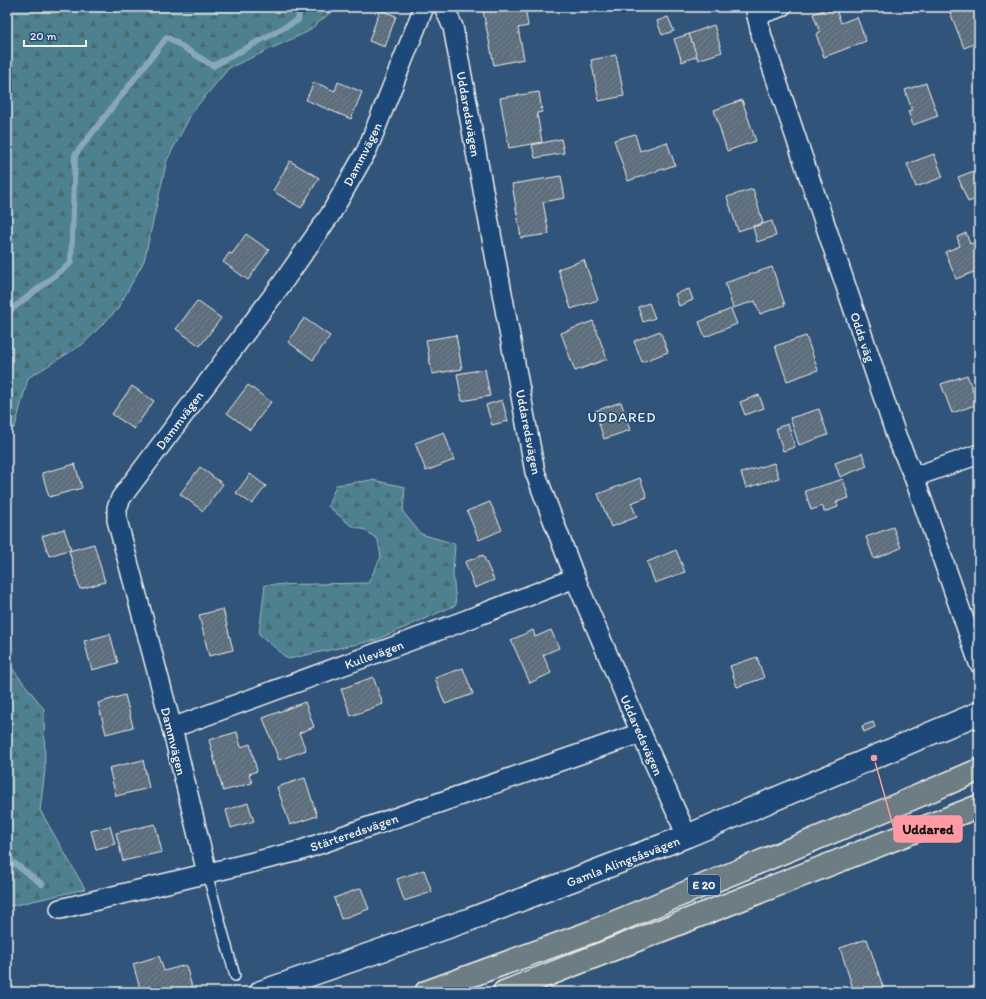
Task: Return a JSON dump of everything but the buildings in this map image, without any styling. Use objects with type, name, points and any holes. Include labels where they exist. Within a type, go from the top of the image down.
[{"type":"highway","name":"E 20","points":[[426,992],[591,932],[979,770]]},
{"type":"highway","name":"E 20","points":[[504,992],[979,806]]},
{"type":"street","name":"Dammvägen","points":[[207,873],[172,728],[117,520],[117,508],[121,498],[281,285],[330,215],[367,150],[424,7]]},
{"type":"street","name":"Uddaredsvägen","points":[[444,7],[453,27],[535,472],[575,578],[687,836]]},
{"type":"street","points":[[756,11],[781,7]]},
{"type":"street","name":"Odds väg","points":[[756,11],[762,37],[897,438],[914,477],[979,663]]},
{"type":"street","points":[[914,477],[979,454]]},
{"type":"street","name":"Kullevägen","points":[[172,728],[461,622],[575,578]]},
{"type":"street","name":"Gamla Alingsåsvägen","points":[[261,992],[471,919],[687,836],[979,713]]},
{"type":"street","name":"Stärteredsvägen","points":[[60,909],[298,851],[641,733]]},
{"type":"lane","points":[[207,873],[235,976]]},
{"type":"green space","points":[[7,7],[337,7],[307,32],[229,68],[193,111],[167,160],[144,261],[117,310],[83,344],[28,378],[15,427],[7,431]]},
{"type":"green space","points":[[372,480],[405,487],[403,512],[421,534],[455,544],[453,573],[456,605],[376,640],[288,659],[259,634],[265,585],[368,583],[381,557],[378,540],[365,530],[350,525],[328,506],[336,485]]},
{"type":"green space","points":[[7,573],[10,586],[8,663],[44,709],[45,770],[40,810],[85,889],[7,907]]},
{"type":"waterway","points":[[7,313],[71,263],[75,155],[167,37],[213,66],[298,20],[300,7]]},
{"type":"waterway","points":[[7,858],[42,884]]},
{"type":"place","name":"Uddared","points":[[874,758]]},
{"type":"district","name":"UDDARED","points":[[622,417]]}]
